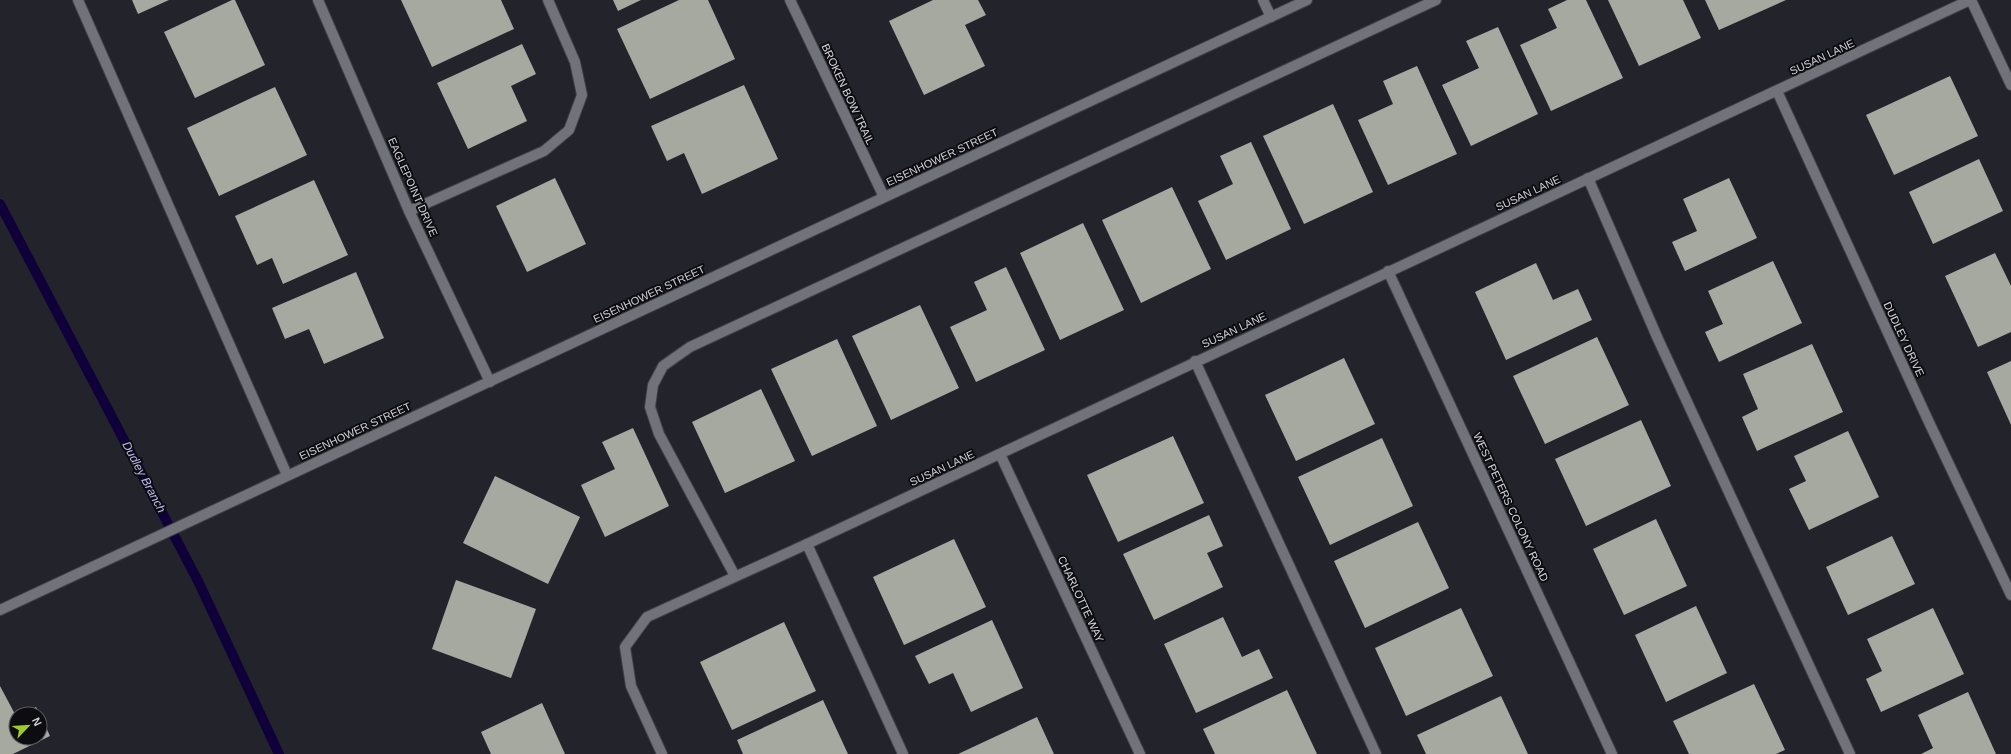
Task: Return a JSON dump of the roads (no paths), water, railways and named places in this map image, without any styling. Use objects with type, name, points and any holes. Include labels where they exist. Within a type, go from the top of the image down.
[{"type":"street","points":[[78,0],[287,475]]},
{"type":"street","name":"EAGLEPOINT DRIVE","points":[[318,0],[409,211],[490,382]]},
{"type":"street","points":[[409,211],[544,151],[569,130],[582,95],[575,62],[548,0]]},
{"type":"street","name":"BROKEN BOW TRAIL","points":[[790,0],[884,197]]},
{"type":"street","points":[[1263,0],[1271,17]]},
{"type":"street","name":"EISENHOWER STREET","points":[[0,610],[72,578],[258,488],[490,382],[1308,0]]},
{"type":"street","points":[[735,576],[660,434],[650,407],[653,385],[663,366],[690,347],[1436,0]]},
{"type":"street","points":[[1970,0],[2011,85]]},
{"type":"street","name":"SUSAN LANE","points":[[662,754],[631,686],[625,647],[647,617],[1000,454],[1388,271],[1970,0]]},
{"type":"street","name":"DUDLEY DRIVE","points":[[1777,91],[1927,418],[2011,595]]},
{"type":"street","points":[[1588,178],[1671,367],[1850,754]]},
{"type":"street","name":"WEST PETERS COLONY ROAD","points":[[1388,271],[1612,754]]},
{"type":"street","points":[[1196,361],[1376,754]]},
{"type":"street","name":"CHARLOTTE WAY","points":[[1000,454],[1140,754]]},
{"type":"street","points":[[807,544],[903,754]]},
{"type":"waterway","name":"Dudley Branch","points":[[0,204],[198,581],[279,754]]}]
